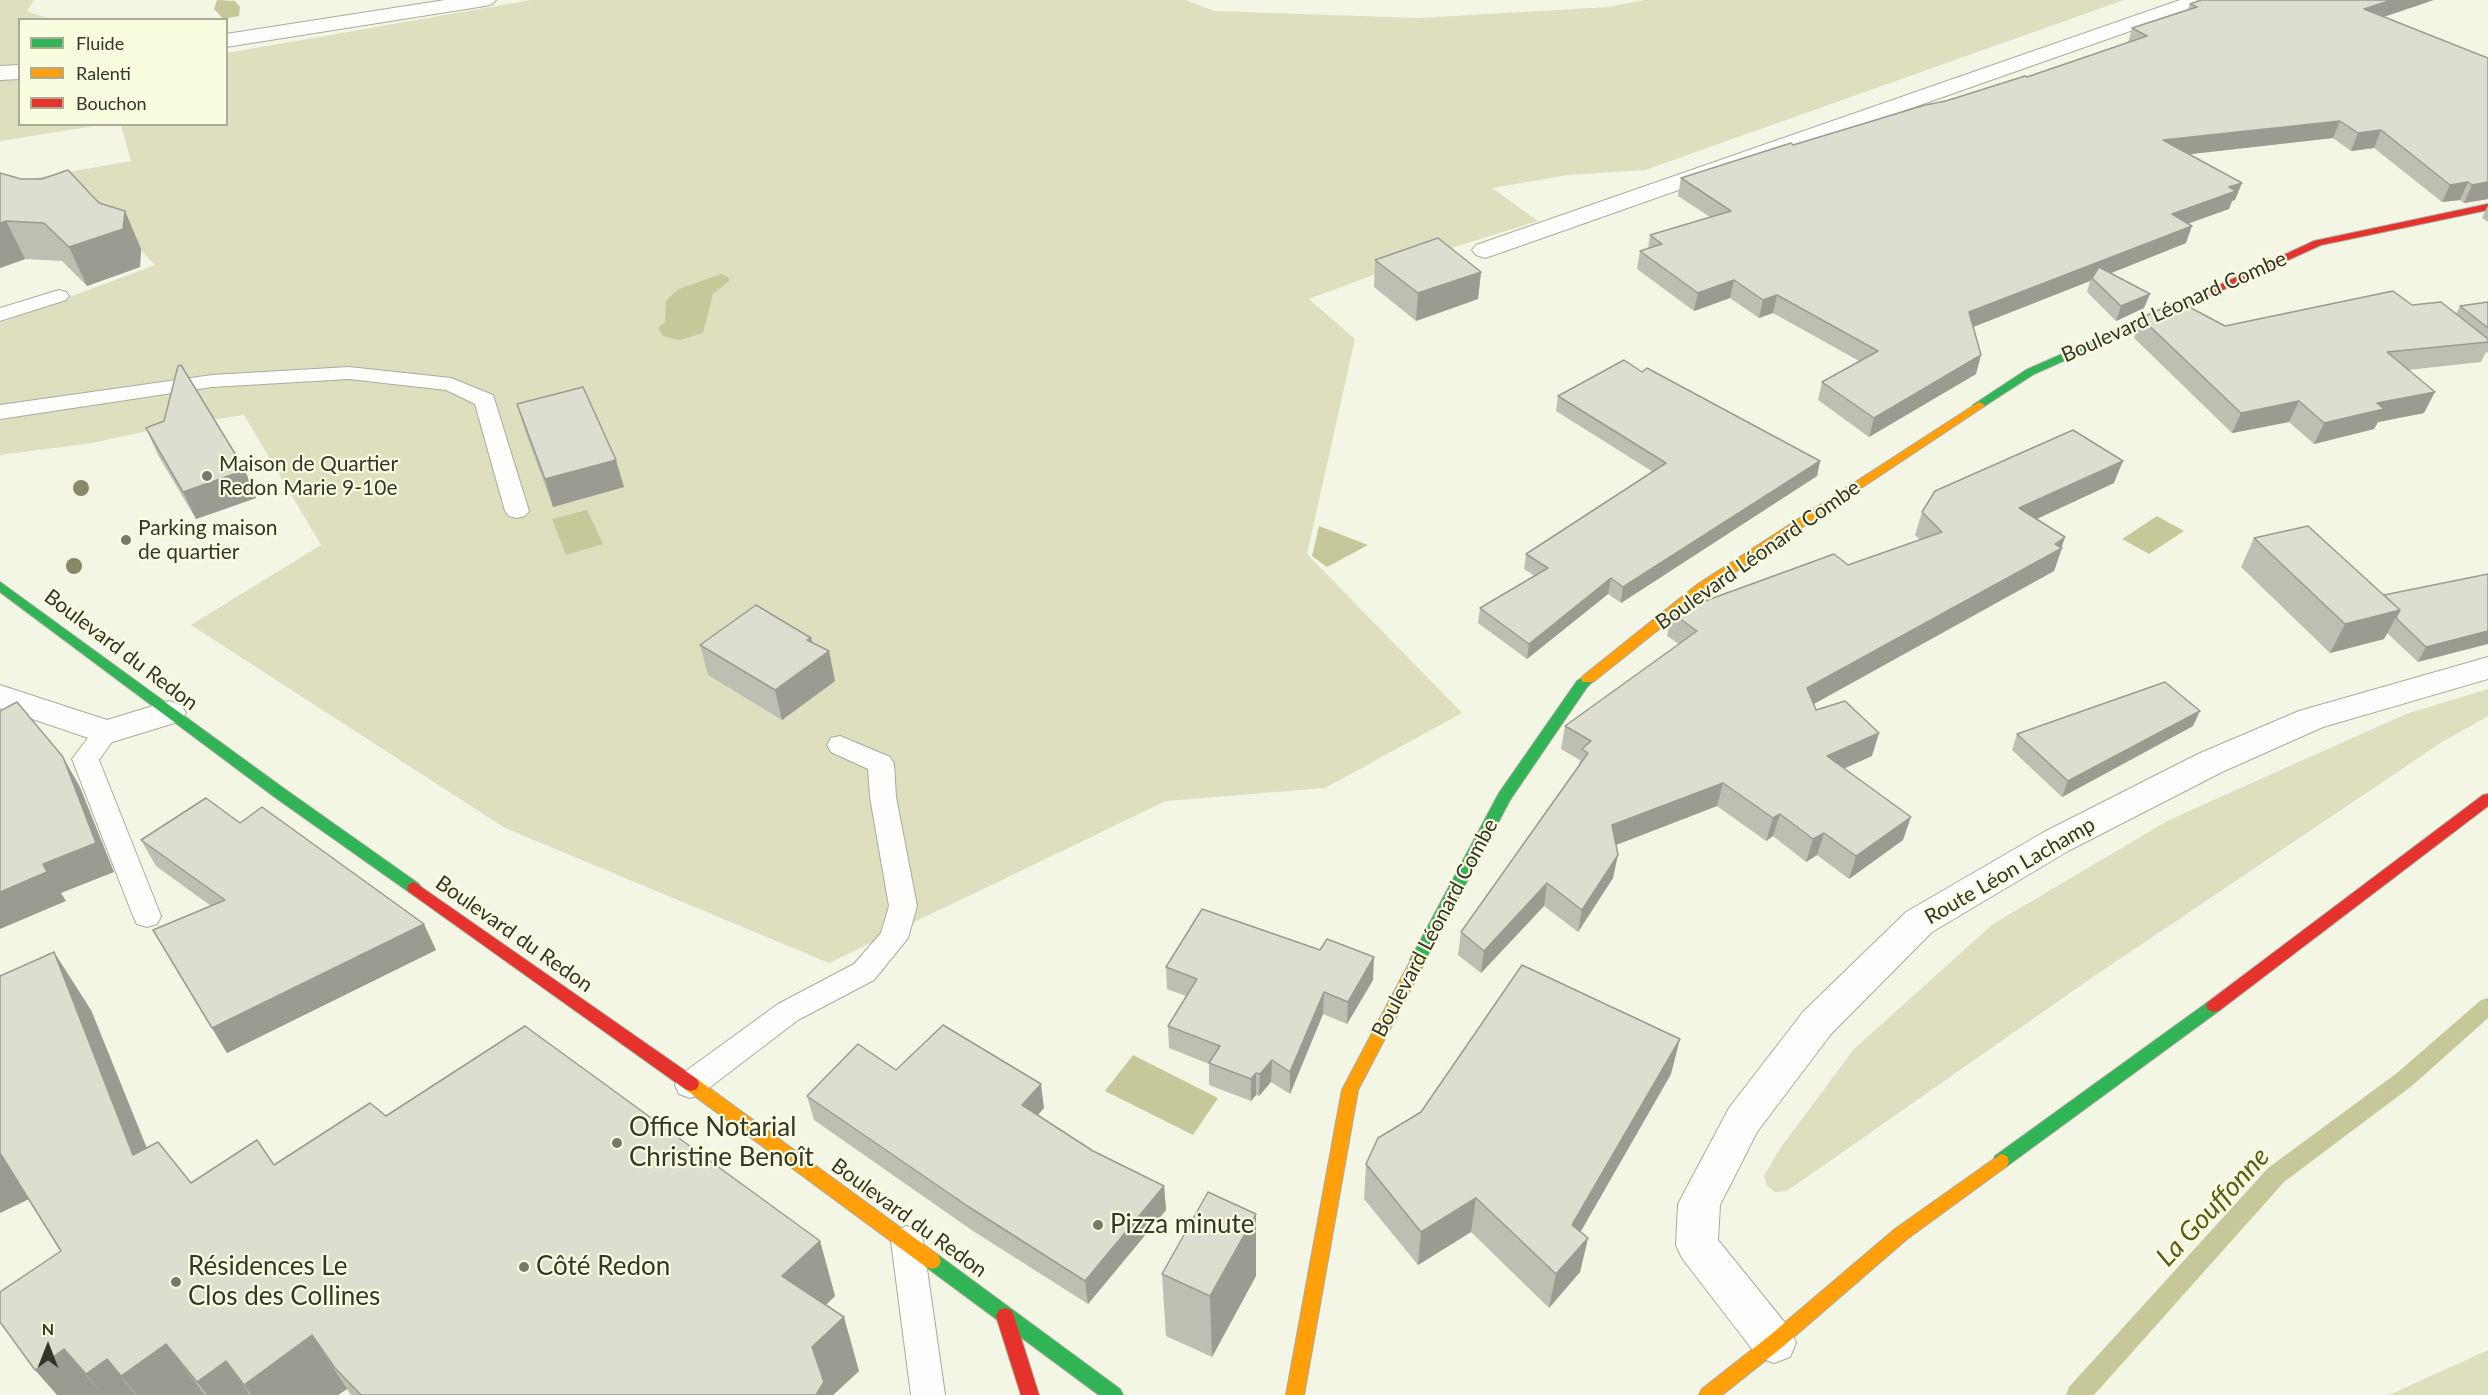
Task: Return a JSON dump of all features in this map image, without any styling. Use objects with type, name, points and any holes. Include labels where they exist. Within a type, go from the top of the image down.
[{"type":"street","points":[[228,41],[485,0]]},
{"type":"street","points":[[1485,250],[2200,0]]},
{"type":"street","points":[[0,73],[18,72]]},
{"type":"street","name":"Boulevard Léonard Combe","points":[[1295,1395],[1350,1090],[1504,797],[1582,684],[1703,587],[2030,372],[2318,243],[2488,207]]},
{"type":"street","name":"Boulevard du Redon","points":[[0,586],[169,712],[907,1241],[1114,1395]]},
{"type":"street","name":"Route Léon Lachamp","points":[[1774,1343],[1697,1245],[1699,1204],[1743,1120],[1817,1023],[1919,922],[2057,841],[2210,763],[2311,719],[2488,668]]},
{"type":"street","points":[[0,696],[106,732],[169,712]]},
{"type":"street","points":[[1708,1395],[1774,1343],[1900,1234],[2251,979],[2488,799]]},
{"type":"street","points":[[1005,1316],[1030,1395]]},
{"type":"lane","points":[[0,315],[59,296]]},
{"type":"lane","points":[[0,412],[223,380],[349,373],[451,384],[485,400],[517,511]]},
{"type":"lane","points":[[106,732],[85,759],[147,916]]},
{"type":"lane","points":[[690,1085],[788,1012],[864,972],[894,938],[903,906],[883,796],[881,764],[840,745]]},
{"type":"lane","points":[[907,1241],[928,1395]]},
{"type":"shaded area","points":[[0,0],[34,0],[27,11],[46,18],[18,18],[18,126],[95,126],[0,141]]},
{"type":"shaded area","points":[[217,0],[235,1],[240,7],[239,16],[228,18],[222,18],[214,9]]},
{"type":"shaded area","points":[[531,0],[1186,0],[1214,11],[1418,18],[1609,7],[1644,0],[2124,0],[1645,170],[1568,175],[1492,188],[1538,221],[1416,259],[1309,299],[1355,339],[1307,554],[1462,713],[1325,788],[1166,801],[829,963],[505,828],[191,625],[321,545],[244,415],[176,425],[92,443],[0,455],[0,323],[155,265],[86,193],[0,184],[131,161],[121,126],[228,126],[228,53]]},
{"type":"shaded area","points":[[721,274],[728,277],[729,281],[713,294],[703,333],[680,340],[663,336],[658,328],[665,322],[666,301],[679,289]]},
{"type":"shaded area","points":[[587,510],[603,544],[566,555],[552,519]]},
{"type":"shaded area","points":[[2157,516],[2184,531],[2149,554],[2122,539]]},
{"type":"shaded area","points":[[1319,526],[1368,545],[1327,567],[1312,556]]},
{"type":"shaded area","points":[[2488,689],[2488,716],[2442,742],[2090,979],[1787,1191],[1775,1192],[1767,1186],[1764,1176],[1779,1150],[1854,1049],[1993,924],[2169,820],[2406,714]]},
{"type":"shaded area","points":[[1133,1055],[1218,1098],[1193,1135],[1105,1091]]},
{"type":"shaded area","points":[[2488,1350],[2488,1395],[2389,1395]]},
{"type":"building","points":[[2201,0],[2392,0],[2364,9],[2488,58],[2488,182],[2450,185],[2381,130],[2358,133],[2340,121],[2163,140],[2242,183],[2229,187],[2236,191],[2172,214],[2192,226],[1969,312],[1981,355],[1874,418],[1822,382],[1878,351],[1777,295],[1763,300],[1734,280],[1698,293],[1640,251],[1662,244],[1650,235],[1731,211],[1681,178],[1791,143],[1793,145],[2027,77],[2147,36],[2132,28],[2197,7],[2190,4]]},
{"type":"building","points":[[68,170],[99,203],[125,211],[123,229],[69,247],[44,223],[6,221],[0,223],[0,173],[21,179],[42,179]]},
{"type":"building","points":[[1438,238],[1481,272],[1418,293],[1375,260]]},
{"type":"building","points":[[2099,267],[2150,294],[2121,306],[2092,278]]},
{"type":"building","points":[[2393,291],[2412,305],[2441,302],[2488,339],[2488,342],[2387,352],[2435,392],[2377,403],[2384,409],[2324,423],[2299,401],[2241,413],[2141,318],[2178,301],[2225,326]]},
{"type":"building","points":[[2488,302],[2488,328],[2460,306]]},
{"type":"building","points":[[1624,360],[1642,372],[1647,368],[1820,461],[1623,587],[1611,578],[1529,644],[1480,608],[1548,568],[1526,554],[1666,463],[1558,396]]},
{"type":"building","points":[[181,365],[245,470],[183,492],[146,428],[164,421],[178,366]]},
{"type":"building","points":[[583,387],[616,460],[545,479],[517,404]]},
{"type":"building","points":[[2073,430],[2123,461],[2019,508],[2065,537],[2055,544],[2062,548],[1807,688],[1816,710],[1845,701],[1879,733],[1827,756],[1911,817],[1856,856],[1824,833],[1813,839],[1780,814],[1773,818],[1723,783],[1612,825],[1618,855],[1582,910],[1547,883],[1484,951],[1461,932],[1588,753],[1582,749],[1591,741],[1565,726],[1697,631],[1672,613],[1834,554],[1848,565],[1942,532],[1922,512],[1935,491]]},
{"type":"building","points":[[2308,526],[2400,610],[2345,624],[2254,538]]},
{"type":"building","points":[[2488,574],[2488,631],[2426,647],[2396,618],[2400,610],[2384,595]]},
{"type":"building","points":[[756,605],[811,638],[807,640],[829,651],[775,690],[700,645]]},
{"type":"building","points":[[2165,682],[2200,711],[2068,781],[2017,734]]},
{"type":"building","points":[[17,702],[63,757],[96,843],[43,864],[47,872],[0,892],[0,711]]},
{"type":"building","points":[[206,798],[240,823],[262,807],[424,924],[212,1028],[153,930],[225,900],[141,840]]},
{"type":"building","points":[[1202,909],[1320,950],[1327,939],[1374,957],[1348,1002],[1324,992],[1290,1072],[1272,1060],[1260,1074],[1256,1073],[1251,1079],[1209,1063],[1220,1046],[1168,1026],[1197,979],[1166,967]]},
{"type":"building","points":[[54,952],[133,1155],[158,1142],[191,1183],[257,1140],[274,1165],[370,1103],[386,1116],[525,1026],[820,1241],[782,1276],[844,1317],[812,1347],[824,1382],[816,1395],[361,1395],[335,1368],[312,1335],[244,1385],[226,1361],[197,1382],[166,1344],[121,1376],[107,1359],[86,1374],[64,1349],[35,1370],[0,1322],[0,1292],[61,1251],[0,1153],[0,976]]},
{"type":"building","points":[[1522,965],[1680,1039],[1572,1225],[1588,1238],[1556,1274],[1476,1198],[1421,1232],[1366,1164],[1378,1138],[1421,1112]]},
{"type":"building","points":[[943,1025],[1041,1084],[1022,1105],[1093,1151],[1164,1186],[1085,1281],[969,1207],[807,1096],[858,1044],[896,1070]]},
{"type":"building","points":[[1208,1192],[1256,1214],[1210,1296],[1162,1274]]},
{"type":"waterway","name":"La Gouffonne","points":[[2078,1395],[2276,1175],[2405,1079],[2488,1006]]},
{"type":"traffic: fast","points":[[1979,405],[2030,372],[2205,294]]},
{"type":"traffic: fast","points":[[0,586],[281,794],[414,888]]},
{"type":"traffic: fast","points":[[1418,960],[1504,797],[1582,684],[1588,679]]},
{"type":"traffic: fast","points":[[2001,1161],[2214,1006]]},
{"type":"traffic: fast","points":[[932,1261],[1114,1395]]},
{"type":"traffic: slow","points":[[1588,679],[1703,587],[1979,405]]},
{"type":"traffic: slow","points":[[1295,1395],[1350,1090],[1418,960]]},
{"type":"traffic: slow","points":[[691,1084],[932,1261]]},
{"type":"traffic: slow","points":[[1708,1395],[1774,1343],[1901,1234],[2001,1161]]},
{"type":"traffic: jam","points":[[2205,294],[2318,243],[2488,207]]},
{"type":"traffic: jam","points":[[2214,1006],[2488,799]]},
{"type":"traffic: jam","points":[[414,888],[691,1084]]},
{"type":"traffic: jam","points":[[1005,1316],[1030,1395]]},
{"type":"place","name":"Maison de Quartier Redon Marie 9-10e","points":[[207,476]]},
{"type":"place","name":"Parking maison de quartier","points":[[126,540]]},
{"type":"place","name":"Office Notarial Christine Benoît","points":[[617,1143]]},
{"type":"place","name":"Pizza minute","points":[[1098,1225]]},
{"type":"place","name":"Côté Redon","points":[[524,1267]]},
{"type":"place","name":"Résidences Le Clos des Collines","points":[[176,1282]]}]
